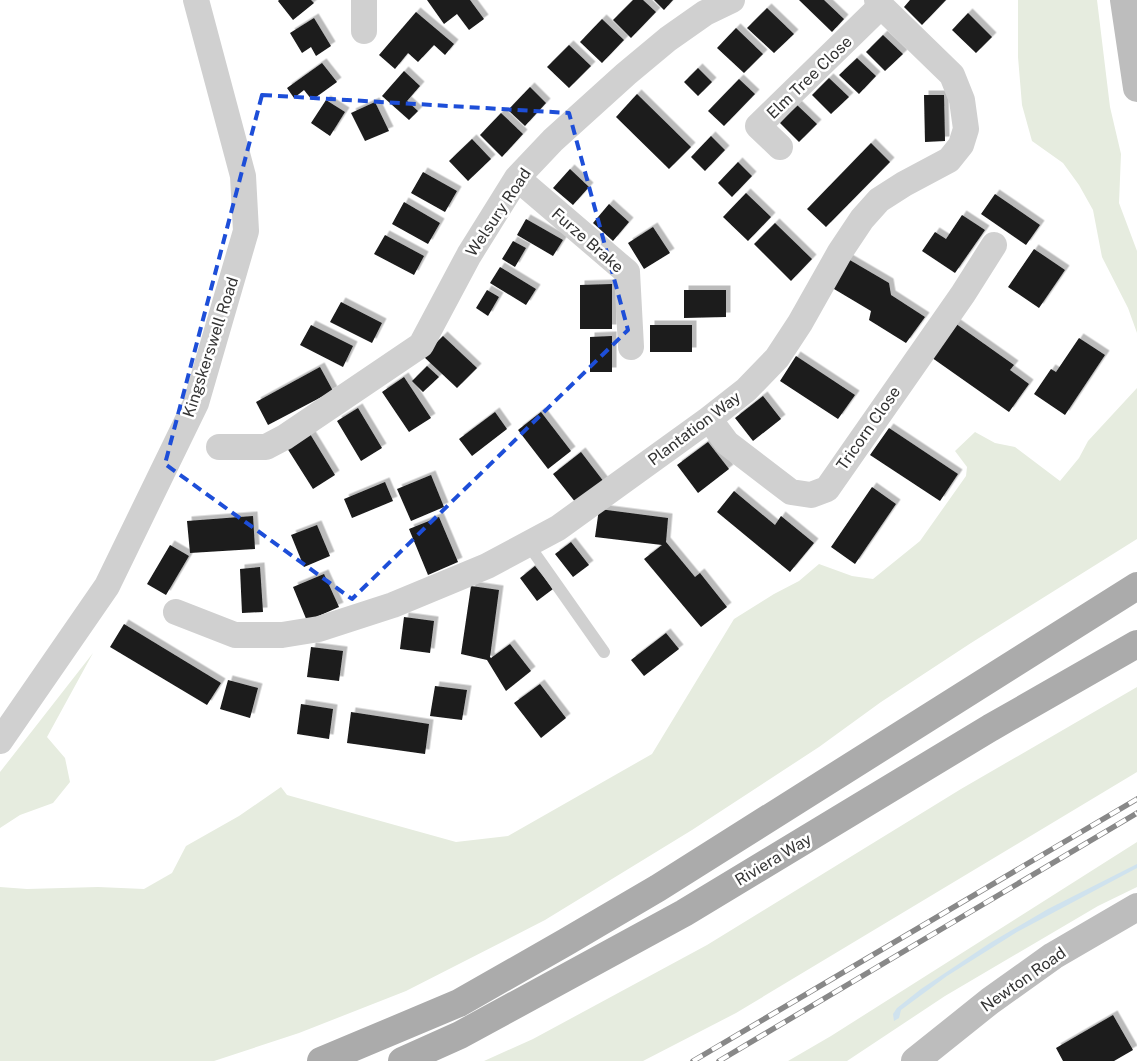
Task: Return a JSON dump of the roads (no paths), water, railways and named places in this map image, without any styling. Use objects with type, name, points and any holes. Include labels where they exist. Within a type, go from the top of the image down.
[{"type":"main road","points":[[805,795],[916,712],[1137,569]]},
{"type":"main road","points":[[321,1061],[459,1003],[658,888],[1137,586]]},
{"type":"main road","name":"Riviera Way","points":[[402,1061],[460,1035],[684,913],[990,728],[1137,644]]},
{"type":"street","name":"Kingskerswell Road","points":[[0,741],[107,586],[196,403],[246,231],[243,176],[196,0]]},
{"type":"street","points":[[364,0],[364,31]]},
{"type":"street","name":"Welsury Road","points":[[219,446],[266,447],[421,345],[469,255],[517,178],[553,140],[668,39],[705,13],[732,0]]},
{"type":"street","points":[[1124,0],[1136,69]]},
{"type":"street","name":"Elm Tree Close","points":[[780,147],[758,126],[879,3]]},
{"type":"street","name":"Plantation Way","points":[[176,612],[235,635],[282,635],[319,629],[393,605],[487,566],[558,528],[746,390],[777,358],[800,323],[840,252],[862,219],[879,200],[949,160],[962,145],[966,129],[962,100],[952,74],[879,3]]},
{"type":"street","name":"Furze Brake","points":[[517,178],[627,272],[631,347]]},
{"type":"street","name":"Tricorn Close","points":[[709,419],[727,443],[791,492],[811,495],[827,489],[963,294],[994,246]]},
{"type":"street","name":"Newton Road","points":[[915,1061],[990,1001],[1053,956],[1137,907]]},
{"type":"lane","points":[[528,544],[604,652]]},
{"type":"water","points":[[1137,864],[1137,868],[1017,932],[947,976],[901,1010],[899,1018],[894,1021],[893,1014],[897,1008],[921,989],[990,943],[1048,909]]},
{"type":"railway","points":[[693,1061],[1137,799]]},
{"type":"railway","points":[[719,1061],[1137,813]]}]
